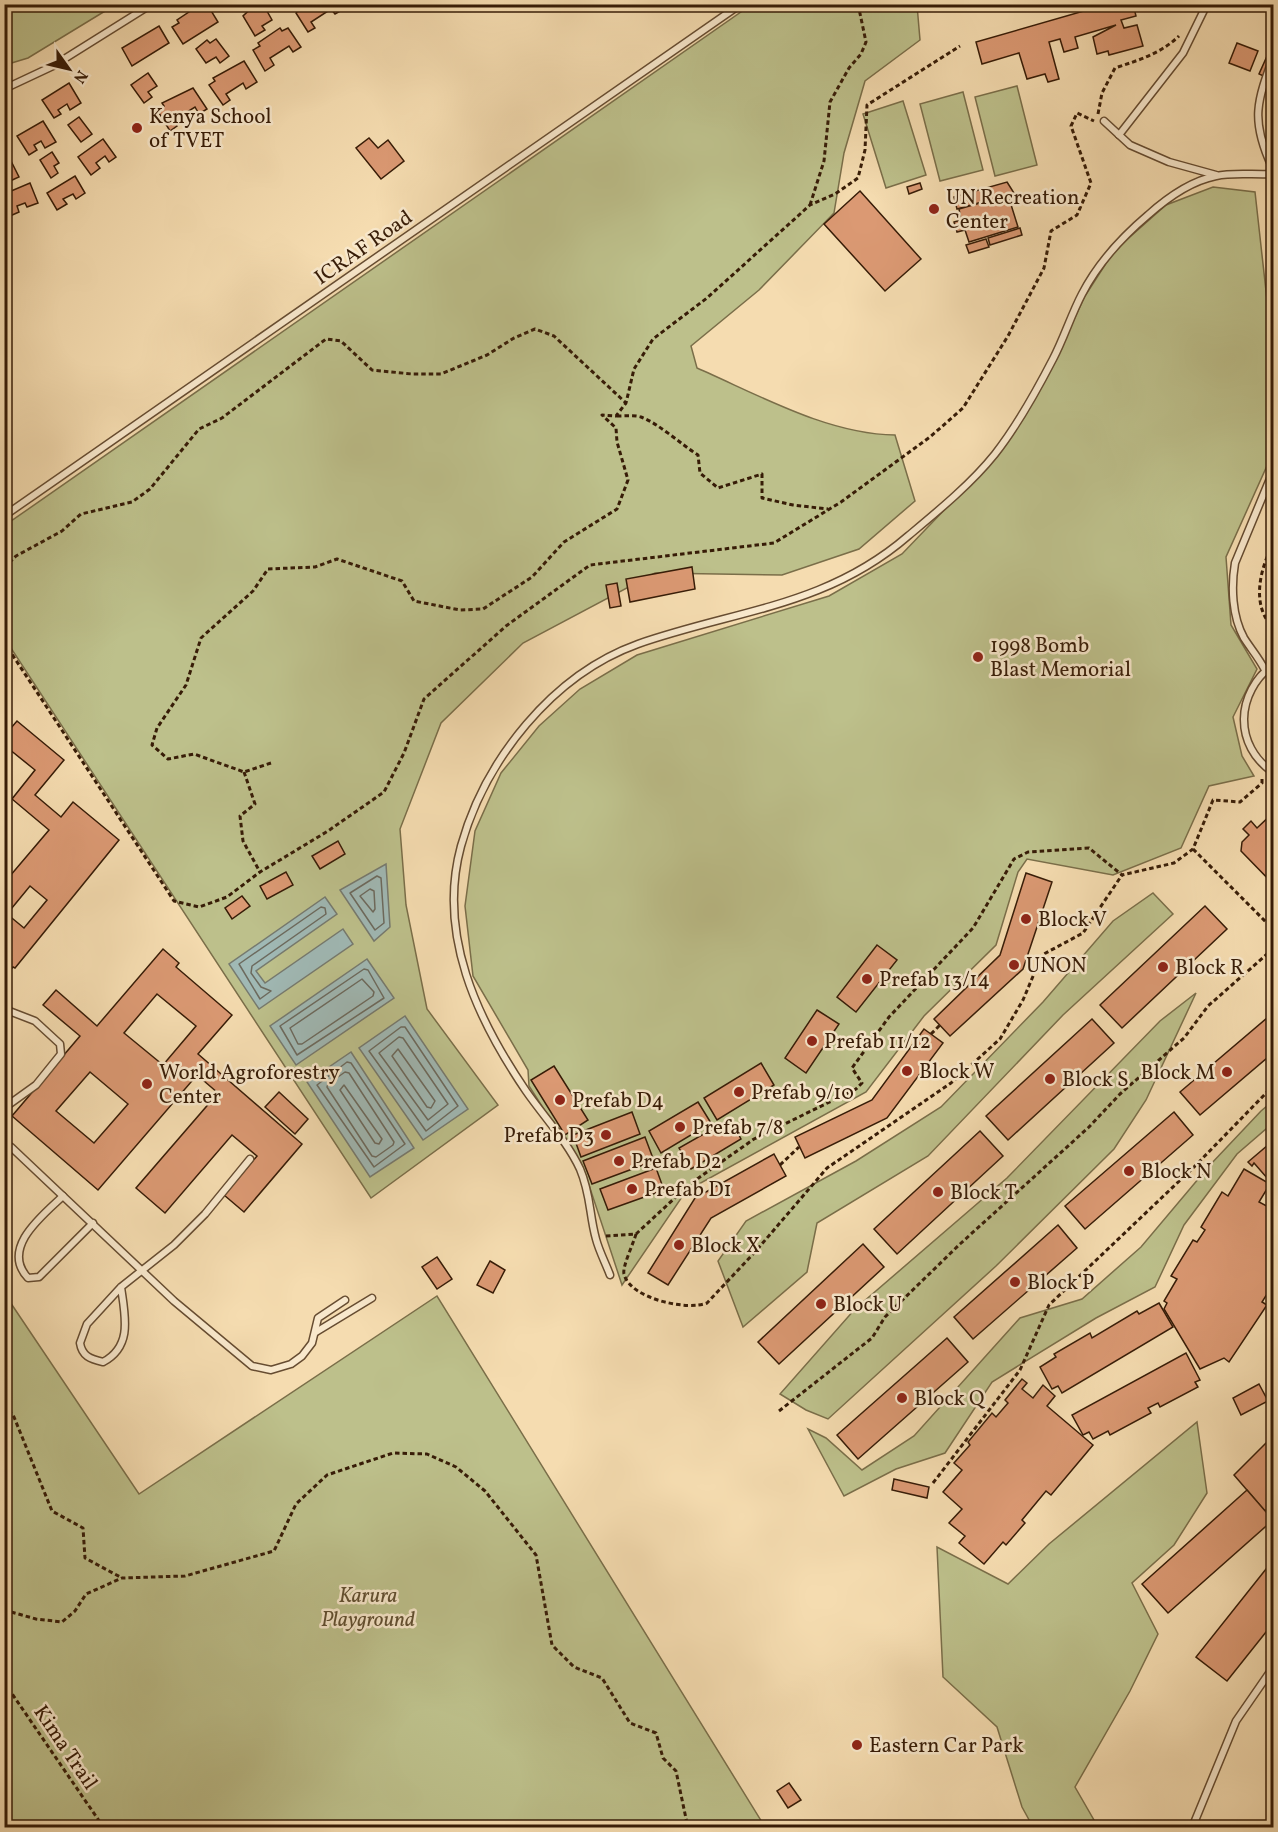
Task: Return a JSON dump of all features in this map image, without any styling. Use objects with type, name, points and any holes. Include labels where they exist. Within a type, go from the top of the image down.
[{"type":"lane","points":[[4,89],[53,66],[152,4]]},
{"type":"lane","name":"ICRAF Road","points":[[4,516],[741,4]]},
{"type":"lane","points":[[1119,135],[1183,53],[1207,4]]},
{"type":"lane","points":[[1272,171],[1258,127],[1258,98],[1274,55]]},
{"type":"lane","points":[[1104,121],[1130,145],[1170,162],[1216,176]]},
{"type":"lane","points":[[1274,155],[1272,171],[1274,202]]},
{"type":"lane","points":[[610,1275],[596,1238],[592,1202],[579,1168],[526,1091],[483,1020],[471,994],[457,943],[453,895],[460,849],[488,776],[511,743],[542,709],[566,686],[600,662],[637,644],[791,602],[850,577],[904,540],[995,454],[1053,359],[1083,292],[1109,254],[1165,199],[1216,176],[1272,171]]},
{"type":"lane","points":[[1265,670],[1257,654],[1244,638],[1234,606],[1233,578],[1235,563],[1274,469]]},
{"type":"lane","points":[[1274,664],[1265,670],[1253,684],[1245,700],[1243,718],[1245,735],[1252,752],[1263,766],[1274,773]]},
{"type":"lane","points":[[4,1009],[35,1021],[60,1044],[61,1054],[36,1085],[4,1108]]},
{"type":"lane","points":[[4,1147],[11,1147],[174,1302],[252,1366],[271,1370],[291,1364],[309,1350],[316,1332],[318,1318],[345,1300]]},
{"type":"lane","points":[[121,1287],[126,1328],[123,1342],[119,1350],[102,1362],[93,1359],[81,1349],[80,1337],[87,1324],[121,1287],[143,1272],[205,1214],[250,1160]]},
{"type":"lane","points":[[63,1196],[34,1220],[20,1238],[14,1260],[19,1271],[28,1278],[39,1277],[93,1223]]},
{"type":"lane","points":[[316,1332],[372,1298]]},
{"type":"lane","points":[[1192,1827],[1236,1721],[1274,1666]]},
{"type":"path","points":[[810,205],[824,161],[830,102],[849,68],[861,54],[866,42],[858,4]]},
{"type":"path","points":[[4,642],[174,901],[199,907],[227,897],[260,872],[328,831],[384,792],[404,753],[424,699],[506,626],[590,565],[774,543],[830,509],[930,437],[963,408],[1008,336],[1044,268],[1051,231],[1077,215],[1091,183],[1071,126],[1077,113],[1096,122],[1102,93],[1114,68],[1165,49],[1181,34]]},
{"type":"path","points":[[616,416],[626,404],[634,369],[654,339],[707,298],[810,205],[835,194],[858,178],[865,150],[867,105],[960,46]]},
{"type":"path","points":[[4,568],[16,556],[62,531],[81,514],[132,502],[150,489],[199,429],[222,418],[326,339],[341,341],[372,370],[412,375],[441,374],[487,355],[514,338],[535,329],[554,336],[626,404]]},
{"type":"path","points":[[271,763],[244,771],[194,754],[168,759],[152,745],[157,728],[186,685],[201,638],[253,591],[268,569],[315,567],[337,559],[402,581],[414,601],[460,610],[483,609],[532,577],[564,542],[617,509],[628,480],[617,442],[616,428],[602,415],[640,416],[666,431],[671,438],[698,455],[700,473],[718,488],[762,474],[762,498],[793,505],[830,509]]},
{"type":"path","points":[[1274,543],[1266,557],[1258,591],[1266,621],[1274,628]]},
{"type":"path","points":[[1122,875],[1089,848],[1028,852],[1014,859],[1003,874],[974,928],[889,1017],[852,1068],[862,1083],[856,1089],[754,1139],[690,1184],[636,1234],[624,1269],[627,1282],[637,1292],[647,1297],[697,1308],[707,1303],[755,1252],[827,1168],[943,1089],[1000,1039],[1023,1000],[1042,955],[1083,933],[1122,875],[1174,864],[1193,849],[1213,800],[1240,802],[1262,783],[1263,766]]},
{"type":"path","points":[[244,771],[255,804],[240,816],[243,841],[260,872]]},
{"type":"path","points":[[1193,849],[1274,930]]},
{"type":"path","points":[[779,1411],[872,1338],[885,1317],[960,1244],[1089,1127],[1120,1094],[1184,1038],[1208,1006],[1274,948]]},
{"type":"path","points":[[932,1034],[940,1025]]},
{"type":"path","points":[[933,1482],[1020,1370],[1049,1305],[1194,1167],[1274,1085]]},
{"type":"path","points":[[780,1165],[799,1147]]},
{"type":"path","points":[[596,1238],[615,1234],[636,1234]]},
{"type":"path","points":[[4,1404],[14,1417],[52,1511],[83,1528],[85,1558],[122,1578]]},
{"type":"path","points":[[4,1610],[36,1619],[62,1622],[75,1611],[86,1594],[122,1578],[185,1576],[274,1551],[296,1504],[327,1475],[393,1453],[427,1454],[456,1467],[485,1491],[536,1555],[552,1645],[574,1667],[602,1678],[630,1723],[656,1734],[663,1758],[676,1771],[688,1827]]},
{"type":"path","name":"Kima Trail","points":[[4,1682],[104,1827]]},
{"type":"green space","points":[[5,4],[115,5],[28,58],[5,65]]},
{"type":"green space","points":[[751,5],[917,5],[920,40],[865,81],[844,153],[834,213],[759,290],[691,346],[697,368],[769,401],[819,420],[844,428],[895,435],[915,501],[859,549],[782,575],[655,573],[523,643],[441,723],[400,829],[406,905],[427,1009],[498,1105],[371,1198],[5,639],[4,526]]},
{"type":"green space","points":[[1017,86],[1037,165],[995,176],[975,97]]},
{"type":"green space","points":[[963,92],[983,170],[940,181],[920,104]]},
{"type":"green space","points":[[903,101],[926,175],[886,188],[863,114]]},
{"type":"green space","points":[[1213,187],[1255,192],[1273,354],[1270,459],[1226,557],[1231,625],[1257,669],[1233,717],[1242,756],[1254,776],[1209,786],[1181,848],[1113,875],[1027,859],[1018,872],[996,945],[924,1016],[866,1092],[686,1191],[622,1285],[585,1173],[529,1086],[528,1070],[473,976],[465,906],[475,831],[501,773],[539,726],[580,689],[637,655],[829,596],[902,554],[997,455],[1055,360],[1085,296],[1114,251],[1166,205]]},
{"type":"green space","points":[[1153,893],[1173,914],[1063,1015],[928,1156],[817,1223],[807,1272],[743,1327],[718,1261],[746,1221],[856,1161],[941,1107],[1043,1002],[1113,921]]},
{"type":"green space","points":[[1196,993],[1146,1100],[1114,1149],[996,1266],[828,1419],[806,1410],[780,1394],[855,1309],[1007,1178],[1160,1021]]},
{"type":"green space","points":[[1273,1101],[1273,1123],[1237,1154],[1184,1225],[1155,1287],[1096,1318],[992,1382],[945,1453],[896,1469],[844,1496],[808,1429],[826,1438],[862,1470],[914,1436],[1020,1318],[1082,1299],[1141,1247],[1210,1165]]},
{"type":"green space","name":"Karura Playground","points":[[4,1293],[139,1494],[437,1296],[765,1827],[5,1827]]},
{"type":"green space","points":[[1197,1422],[1207,1493],[1174,1545],[1132,1583],[1158,1634],[1130,1691],[1075,1787],[1098,1827],[1033,1827],[1022,1807],[997,1727],[943,1677],[937,1547],[1008,1584],[1049,1544]]},
{"type":"water","points":[[386,864],[390,927],[374,941],[340,890]]},
{"type":"water","points":[[325,897],[337,914],[256,971],[265,983],[343,929],[353,944],[259,1009],[229,964]]},
{"type":"water","points":[[367,959],[394,998],[296,1065],[270,1026]]},
{"type":"water","points":[[405,1016],[468,1109],[423,1140],[359,1048]]},
{"type":"water","points":[[351,1052],[414,1148],[370,1177],[307,1082]]},
{"type":"building","points":[[201,4],[207,4],[218,22],[183,44],[172,27],[179,23],[177,20]]},
{"type":"building","points":[[256,4],[263,4],[272,20],[262,26],[265,30],[255,36],[243,16]]},
{"type":"building","points":[[304,4],[341,4],[344,9],[335,14],[331,9],[311,22],[315,28],[308,32],[296,13]]},
{"type":"building","points":[[1108,4],[1133,4],[1136,16],[1121,20],[1124,28],[1137,25],[1143,46],[1109,55],[1108,51],[1097,54],[1093,37],[1116,25],[1075,37],[1078,48],[1064,52],[1060,39],[1049,42],[1059,79],[1048,82],[1045,74],[1027,79],[1019,53],[982,64],[976,42]]},
{"type":"building","points":[[159,26],[169,43],[132,66],[122,48]]},
{"type":"building","points":[[280,28],[282,31],[288,28],[301,47],[293,52],[289,46],[270,58],[274,65],[265,71],[253,50],[260,46],[258,43]]},
{"type":"building","points":[[216,39],[229,56],[220,63],[216,57],[206,63],[196,49],[207,40],[210,43]]},
{"type":"building","points":[[1237,43],[1258,51],[1250,71],[1229,63]]},
{"type":"building","points":[[1268,54],[1274,56],[1274,71],[1270,79],[1259,74]]},
{"type":"building","points":[[244,61],[257,82],[246,89],[243,83],[226,94],[230,100],[223,105],[209,85],[215,81],[213,78]]},
{"type":"building","points":[[148,73],[157,86],[148,92],[152,97],[144,103],[131,85]]},
{"type":"building","points":[[69,83],[81,103],[70,110],[67,104],[58,110],[61,114],[54,118],[42,100]]},
{"type":"building","points":[[193,88],[207,109],[199,114],[195,107],[174,120],[177,126],[170,131],[157,110],[164,106],[162,103]]},
{"type":"building","points":[[79,117],[92,134],[81,142],[68,125]]},
{"type":"building","points":[[43,121],[56,142],[45,148],[41,141],[34,145],[37,150],[29,155],[17,136]]},
{"type":"building","points":[[369,138],[378,148],[388,140],[404,161],[381,179],[356,148]]},
{"type":"building","points":[[103,139],[116,157],[109,162],[105,156],[96,163],[100,168],[91,175],[78,157]]},
{"type":"building","points":[[52,152],[59,163],[54,166],[58,173],[51,178],[40,160]]},
{"type":"building","points":[[9,157],[19,177],[10,181],[4,175],[4,160]]},
{"type":"building","points":[[75,176],[85,193],[76,199],[73,194],[63,199],[67,204],[57,210],[47,193]]},
{"type":"building","points":[[1007,182],[1014,193],[957,209],[954,197]]},
{"type":"building","points":[[30,183],[38,203],[27,207],[25,203],[17,206],[19,212],[10,216],[4,202],[4,194]]},
{"type":"building","points":[[920,183],[922,189],[909,194],[907,187]]},
{"type":"building","points":[[860,191],[921,259],[885,291],[824,224]]},
{"type":"building","points":[[1008,195],[1018,227],[969,242],[965,230],[957,232],[954,222],[961,220],[959,209]]},
{"type":"building","points":[[1020,228],[1022,235],[990,245],[988,238]]},
{"type":"building","points":[[986,239],[989,247],[969,253],[966,245]]},
{"type":"building","points":[[692,567],[695,589],[630,602],[626,579]]},
{"type":"building","points":[[617,583],[621,606],[610,608],[606,585]]},
{"type":"building","points":[[17,721],[64,760],[35,795],[61,817],[73,802],[119,840],[15,968],[13,967],[4,977],[4,883],[49,830],[12,799],[35,770],[4,745],[4,736]],"holes":[[[30,886],[47,900],[24,928],[7,914]]]},
{"type":"building","points":[[1274,812],[1274,885],[1241,851],[1242,842],[1249,835],[1243,829],[1251,821],[1257,828]]},
{"type":"building","points":[[338,841],[345,854],[320,869],[312,856]]},
{"type":"building","points":[[286,872],[293,885],[267,899],[260,886]]},
{"type":"building","name":"Block V","points":[[1026,873],[1052,882],[1023,969],[950,1036],[934,1019],[1000,955]]},
{"type":"building","points":[[242,896],[250,906],[232,919],[225,908]]},
{"type":"building","name":"Block R","points":[[1205,906],[1227,929],[1122,1028],[1100,1005]]},
{"type":"building","name":"Prefab 13/14","points":[[877,945],[897,960],[856,1012],[837,997]]},
{"type":"building","name":"World Agroforestry Center","points":[[163,949],[179,963],[176,967],[232,1015],[198,1054],[302,1144],[244,1212],[224,1195],[257,1156],[232,1135],[165,1213],[136,1188],[218,1093],[197,1075],[98,1190],[12,1116],[80,1036],[43,1005],[56,990],[97,1026]],"holes":[[[157,994],[196,1026],[163,1065],[124,1033]],[[90,1072],[128,1104],[94,1143],[56,1111]]]},
{"type":"building","name":"Prefab 11/12","points":[[817,1010],[839,1024],[806,1073],[785,1058]]},
{"type":"building","name":"Block M","points":[[1274,1012],[1274,1052],[1200,1115],[1180,1092]]},
{"type":"building","name":"Block S","points":[[1092,1019],[1114,1043],[1008,1140],[986,1116]]},
{"type":"building","name":"Block W","points":[[924,1029],[943,1043],[887,1118],[805,1158],[795,1137],[872,1100]]},
{"type":"building","name":"Prefab 9/10","points":[[761,1063],[774,1085],[717,1120],[704,1098]]},
{"type":"building","name":"Prefab D4","points":[[554,1066],[588,1120],[565,1135],[531,1080]]},
{"type":"building","points":[[279,1092],[308,1119],[295,1134],[265,1107]]},
{"type":"building","name":"Prefab 7/8","points":[[698,1102],[711,1123],[661,1153],[649,1131]]},
{"type":"building","name":"Prefab D3","points":[[632,1112],[640,1134],[581,1157],[573,1135]]},
{"type":"building","name":"Block N","points":[[1174,1112],[1193,1135],[1085,1229],[1065,1206]]},
{"type":"building","points":[[730,1119],[741,1139],[691,1169],[679,1148]]},
{"type":"building","name":"Block T","points":[[980,1131],[1003,1156],[897,1254],[874,1229]]},
{"type":"building","name":"Prefab D2","points":[[645,1137],[654,1161],[592,1184],[583,1161]]},
{"type":"building","points":[[1268,1145],[1271,1148],[1274,1146],[1274,1186],[1254,1163],[1252,1166],[1248,1162]]},
{"type":"building","name":"Block X","points":[[774,1154],[786,1176],[711,1218],[668,1285],[648,1273],[695,1198]]},
{"type":"building","name":"Prefab D1","points":[[656,1168],[664,1190],[608,1210],[600,1189]]},
{"type":"building","points":[[1244,1169],[1270,1184],[1259,1202],[1274,1210],[1274,1283],[1262,1302],[1267,1305],[1229,1362],[1224,1358],[1200,1369],[1164,1309],[1167,1303],[1164,1301],[1177,1279],[1171,1276],[1193,1240],[1197,1242],[1205,1230],[1201,1227],[1222,1192],[1228,1196]]},
{"type":"building","name":"Block P","points":[[1058,1225],[1077,1248],[973,1339],[954,1317]]},
{"type":"building","name":"Block U","points":[[863,1244],[884,1267],[779,1364],[758,1342]]},
{"type":"building","points":[[437,1257],[452,1279],[437,1289],[422,1267]]},
{"type":"building","points":[[490,1261],[505,1270],[493,1293],[477,1285]]},
{"type":"building","points":[[1159,1303],[1173,1327],[1062,1393],[1058,1386],[1052,1389],[1040,1367],[1056,1357],[1054,1354],[1090,1333],[1092,1338],[1137,1311],[1139,1314]]},
{"type":"building","name":"Block Q","points":[[947,1338],[968,1362],[858,1459],[837,1435]]},
{"type":"building","points":[[1186,1353],[1200,1380],[1195,1382],[1198,1387],[1160,1407],[1158,1403],[1148,1408],[1151,1413],[1110,1435],[1108,1431],[1093,1439],[1089,1432],[1083,1435],[1072,1415]]},
{"type":"building","points":[[1022,1379],[1027,1383],[1022,1389],[1033,1398],[1043,1385],[1055,1396],[1047,1406],[1093,1445],[1051,1495],[1046,1491],[1022,1520],[1025,1523],[1006,1545],[1003,1542],[984,1564],[959,1543],[965,1536],[949,1523],[962,1509],[943,1492],[962,1470],[954,1463],[970,1445],[968,1442],[992,1413],[996,1417],[1008,1403],[1005,1400]]},
{"type":"building","points":[[1259,1384],[1268,1401],[1241,1415],[1233,1398]]},
{"type":"building","points":[[1268,1441],[1274,1447],[1274,1502],[1265,1511],[1234,1475]]},
{"type":"building","points":[[894,1479],[929,1487],[927,1498],[892,1490]]},
{"type":"building","points":[[1247,1490],[1273,1520],[1168,1613],[1142,1584]]},
{"type":"building","points":[[1274,1559],[1274,1622],[1227,1681],[1196,1657]]},
{"type":"building","points":[[789,1783],[801,1800],[788,1808],[777,1791]]},
{"type":"place","name":"Kenya School of TVET","points":[[137,128]]},
{"type":"place","name":"UN Recreation Center","points":[[934,209]]},
{"type":"place","name":"1998 Bomb Blast Memorial","points":[[978,657]]},
{"type":"place","name":"Block V","points":[[1026,919]]},
{"type":"place","name":"UNON","points":[[1014,965]]},
{"type":"place","name":"Block R","points":[[1163,967]]},
{"type":"place","name":"Prefab 13/14","points":[[867,979]]},
{"type":"place","name":"Prefab 11/12","points":[[812,1041]]},
{"type":"place","name":"Block W","points":[[907,1071]]},
{"type":"place","name":"Block M","points":[[1227,1072]]},
{"type":"place","name":"Block S","points":[[1050,1079]]},
{"type":"place","name":"World Agroforestry Center","points":[[147,1084]]},
{"type":"place","name":"Prefab 9/10","points":[[739,1092]]},
{"type":"place","name":"Prefab D4","points":[[560,1100]]},
{"type":"place","name":"Prefab 7/8","points":[[680,1127]]},
{"type":"place","name":"Prefab D3","points":[[606,1135]]},
{"type":"place","name":"Prefab D2","points":[[619,1161]]},
{"type":"place","name":"Block N","points":[[1129,1171]]},
{"type":"place","name":"Prefab D1","points":[[632,1189]]},
{"type":"place","name":"Block T","points":[[938,1192]]},
{"type":"place","name":"Block X","points":[[679,1245]]},
{"type":"place","name":"Block P","points":[[1015,1282]]},
{"type":"place","name":"Block U","points":[[821,1304]]},
{"type":"place","name":"Block Q","points":[[902,1398]]},
{"type":"place","name":"Eastern Car Park","points":[[857,1745]]}]
